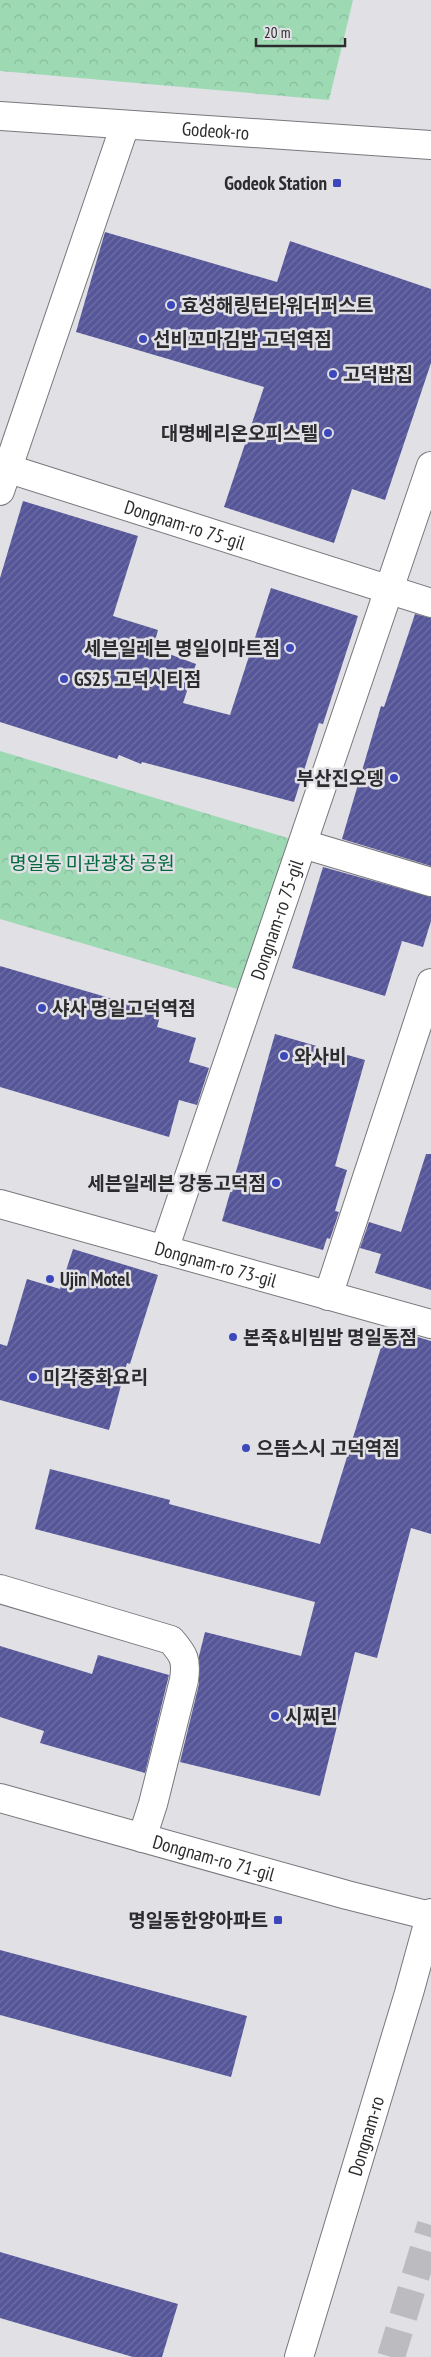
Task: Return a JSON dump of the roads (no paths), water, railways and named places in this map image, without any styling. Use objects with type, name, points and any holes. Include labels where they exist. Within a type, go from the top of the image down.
[{"type":"street","name":"Godeok-ro","points":[[0,116],[431,145]]},
{"type":"street","name":"Dongnam-ro 75-gil","points":[[125,125],[3,475],[431,603]]},
{"type":"street","name":"Dongnam-ro 75-gil","points":[[164,1250],[431,466]]},
{"type":"street","points":[[303,844],[431,882]]},
{"type":"street","points":[[328,1296],[431,983]]},
{"type":"street","name":"Dongnam-ro 73-gil","points":[[0,1204],[431,1324]]},
{"type":"street","points":[[0,1589],[171,1640],[180,1650],[186,1663],[184,1680],[153,1804],[142,1838]]},
{"type":"street","name":"Dongnam-ro 71-gil","points":[[0,1798],[338,1892],[431,1914]]},
{"type":"street","name":"Dongnam-ro","points":[[299,2357],[431,1914]]},
{"type":"tunnel","points":[[391,2357],[431,2225]]},
{"type":"place","name":"Godeok Station","points":[[337,183]]},
{"type":"place","name":"효성해링턴타워더퍼스트","points":[[171,305]]},
{"type":"place","name":"선비꼬마김밥 고덕역점","points":[[143,339]]},
{"type":"place","name":"고덕밥집","points":[[333,374]]},
{"type":"place","name":"대명베리온오피스텔","points":[[328,433]]},
{"type":"place","name":"세븐일레븐 명일이마트점","points":[[290,648]]},
{"type":"place","name":"GS25 고덕시티점","points":[[64,679]]},
{"type":"place","name":"부산진오뎅","points":[[394,778]]},
{"type":"place","name":"샤사 명일고덕역점","points":[[42,1008]]},
{"type":"place","name":"와사비","points":[[284,1056]]},
{"type":"place","name":"세븐일레븐 강동고덕점","points":[[276,1183]]},
{"type":"place","name":"Ujin Motel","points":[[50,1279]]},
{"type":"place","name":"본죽&비빔밥 명일동점","points":[[233,1337]]},
{"type":"place","name":"미각중화요리","points":[[33,1377]]},
{"type":"place","name":"으뜸스시 고덕역점","points":[[246,1448]]},
{"type":"place","name":"시찌린","points":[[275,1716]]},
{"type":"place","name":"명일동한양아파트","points":[[278,1920]]},
{"type":"park label","name":"명일동 미관광장 공원","points":[[92,863]]}]
